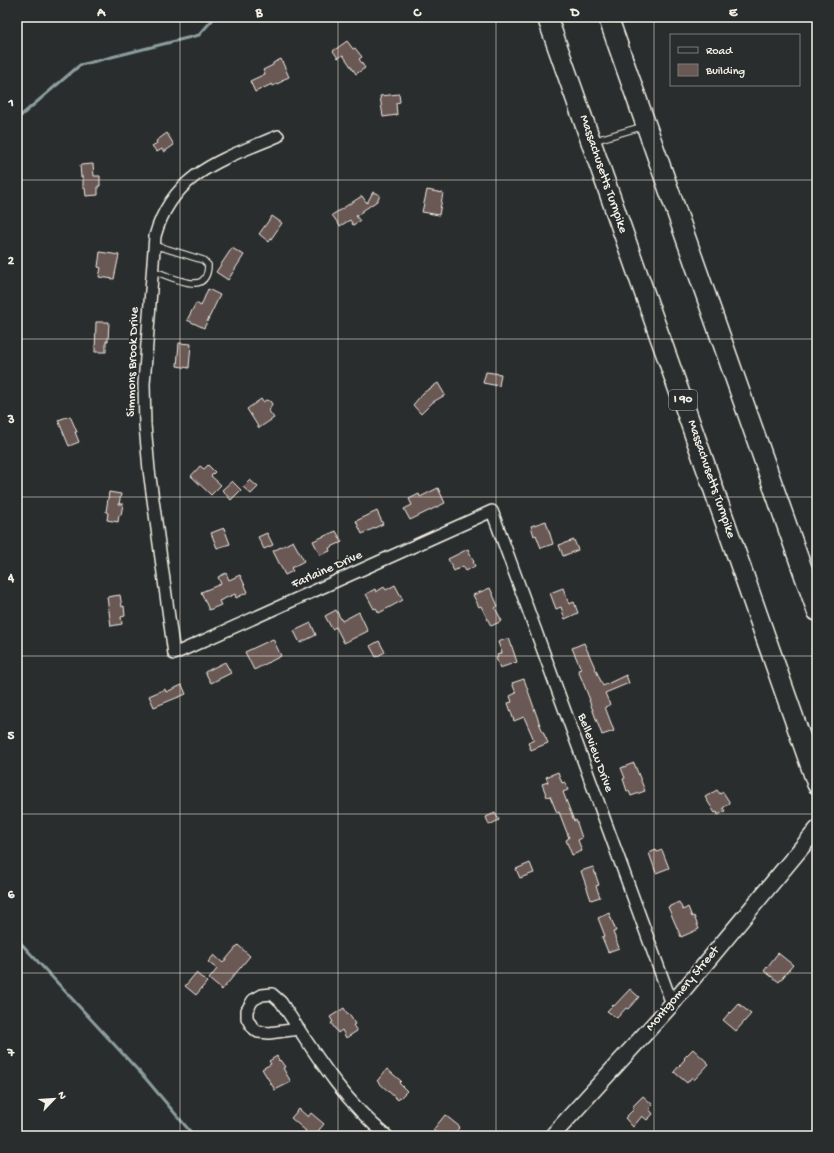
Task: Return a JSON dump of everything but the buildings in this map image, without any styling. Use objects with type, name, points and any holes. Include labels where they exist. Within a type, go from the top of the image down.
[{"type":"highway","name":"Massachusetts Turnpike","points":[[547,17],[704,458],[817,784]]},
{"type":"highway","points":[[608,17],[817,611]]},
{"type":"main road","name":"Montgomery Street","points":[[552,1136],[672,1004],[813,833]]},
{"type":"street","name":"Simmons Brook Drive","points":[[174,654],[149,470],[145,425],[144,384],[154,236],[163,214],[178,192],[189,180],[199,172],[214,164],[278,136]]},
{"type":"street","name":"Farlaine Drive","points":[[174,654],[492,511]]},
{"type":"street","name":"Belleview Drive","points":[[492,511],[672,1004]]},
{"type":"street","points":[[299,1030],[270,1033],[258,1032],[252,1027],[247,1018],[247,1010],[253,1000],[262,995],[272,994],[281,1002],[299,1030],[345,1094],[364,1116],[387,1136]]},
{"type":"lane","points":[[591,142],[620,132],[647,126]]},
{"type":"lane","points":[[152,270],[187,282],[196,283],[204,280],[208,272],[208,265],[202,260],[154,246]]},
{"type":"waterway","points":[[17,119],[80,65],[199,35],[215,17]]},
{"type":"waterway","points":[[17,939],[146,1079],[194,1136]]}]
